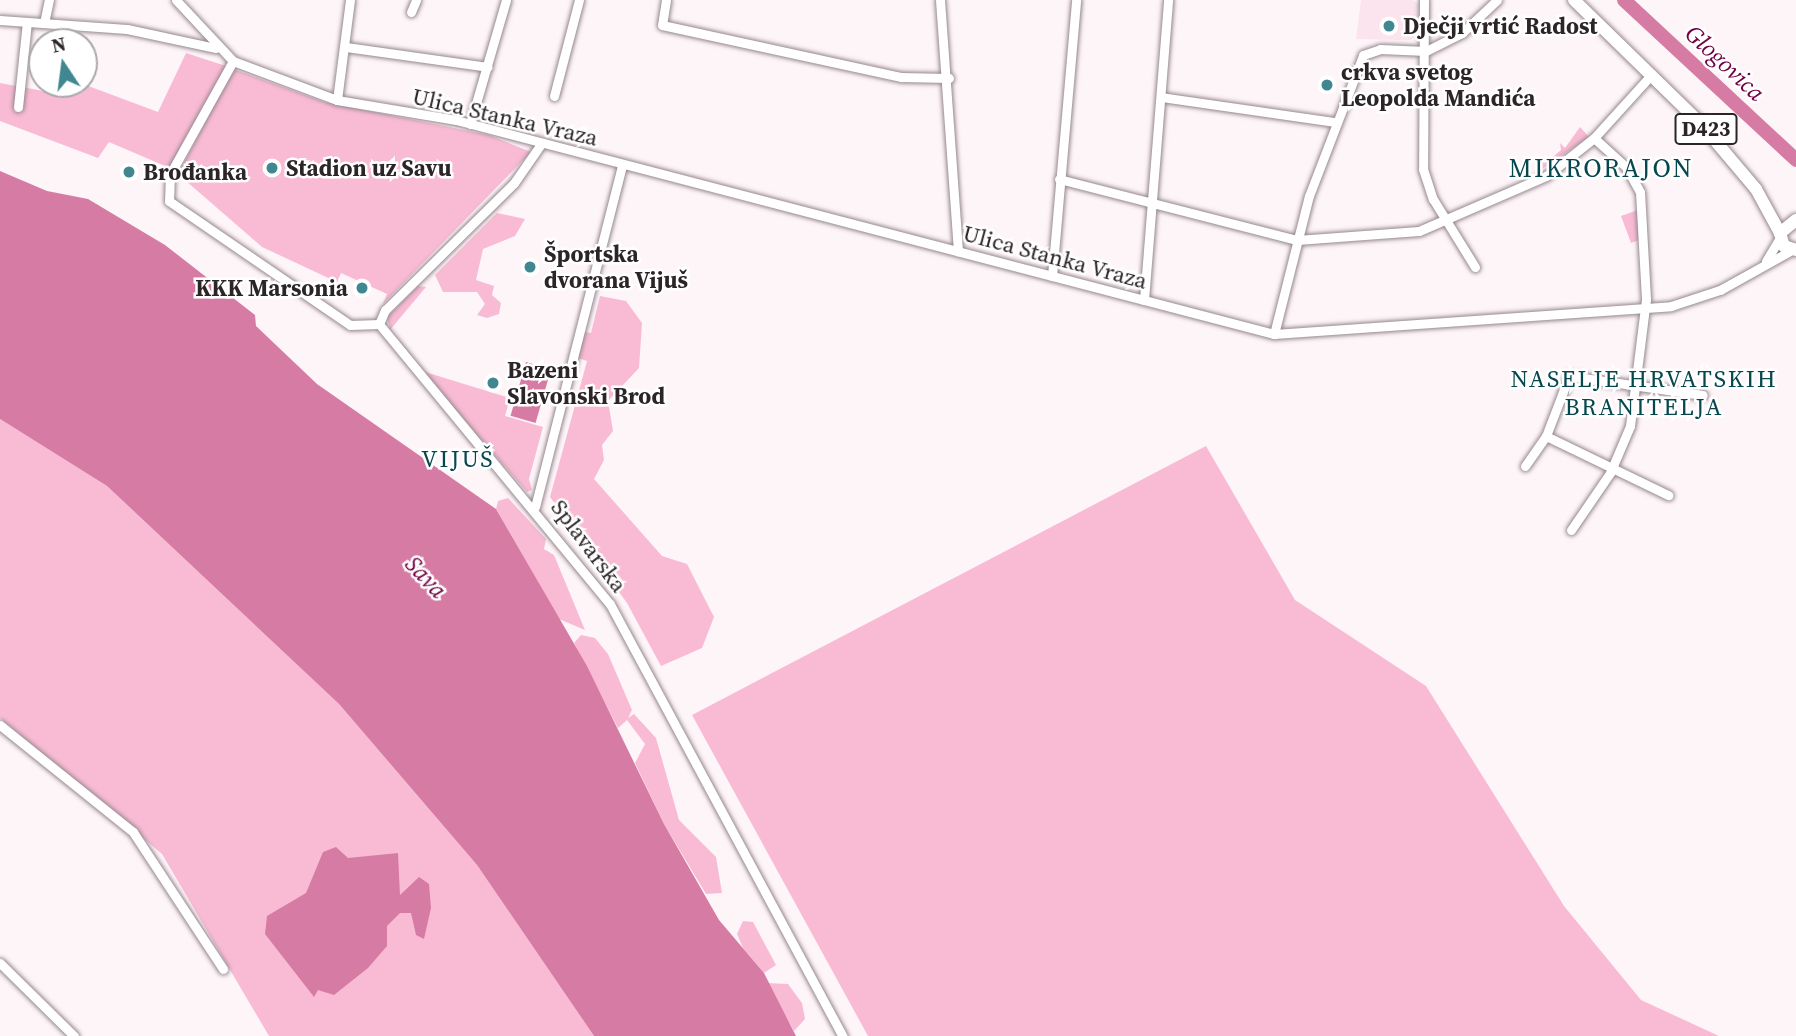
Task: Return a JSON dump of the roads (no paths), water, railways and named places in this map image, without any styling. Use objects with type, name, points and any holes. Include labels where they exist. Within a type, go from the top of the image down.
[{"type":"main road","name":"D423","points":[[1574,0],[1652,74],[1756,189],[1795,220],[1780,235]]},
{"type":"main road","name":"D423","points":[[1756,189],[1780,235],[1795,250]]},
{"type":"street","points":[[44,23],[49,0]]},
{"type":"street","points":[[176,0],[216,48]]},
{"type":"street","points":[[337,100],[350,0]]},
{"type":"street","points":[[411,12],[416,0]]},
{"type":"street","points":[[470,124],[506,0]]},
{"type":"street","points":[[554,96],[579,0]]},
{"type":"street","points":[[666,0],[662,25],[901,77],[949,78]]},
{"type":"street","points":[[940,0],[949,78],[958,251]]},
{"type":"street","points":[[1052,275],[1076,0]]},
{"type":"street","points":[[1144,300],[1168,0]]},
{"type":"street","points":[[1424,0],[1426,51],[1423,169],[1449,223],[1475,267]]},
{"type":"street","points":[[1274,334],[1297,240],[1334,122],[1366,52],[1426,51],[1474,25],[1497,0]]},
{"type":"street","points":[[0,20],[127,29],[216,48]]},
{"type":"street","points":[[18,107],[27,22]]},
{"type":"street","points":[[345,47],[488,67]]},
{"type":"street","name":"Ulica Stanka Vraza","points":[[216,48],[233,61],[337,100],[470,124],[1274,334],[1644,309],[1720,290],[1765,262],[1795,250]]},
{"type":"street","points":[[233,61],[170,174],[169,201],[350,325],[379,324],[385,310],[514,183],[541,144]]},
{"type":"street","points":[[1059,179],[1297,240],[1395,235],[1449,223],[1529,186],[1594,138],[1652,74]]},
{"type":"street","points":[[1161,97],[1334,122]]},
{"type":"street","points":[[1572,530],[1614,465],[1638,384],[1644,309],[1640,192],[1626,167],[1594,138]]},
{"type":"street","points":[[535,507],[622,165]]},
{"type":"street","name":"Ulica Stanka Vraza","points":[[1765,262],[1780,235]]},
{"type":"street","name":"Splavarska","points":[[379,324],[535,507],[638,651],[843,1036]]},
{"type":"street","points":[[1525,466],[1546,436],[1569,376],[1703,395]]},
{"type":"street","points":[[1546,436],[1614,465],[1668,495]]},
{"type":"street","points":[[0,725],[133,832],[223,969]]},
{"type":"street","points":[[0,963],[74,1036]]},
{"type":"water","name":"Sava","points":[[0,171],[47,191],[88,199],[165,245],[255,315],[256,326],[317,384],[496,509],[587,666],[664,824],[719,920],[764,973],[796,1036],[594,1036],[477,865],[339,704],[107,486],[0,419]]},
{"type":"water","points":[[526,362],[551,369],[536,423],[511,416]]},
{"type":"water","points":[[336,847],[348,858],[398,853],[400,895],[419,877],[429,884],[431,908],[424,939],[416,935],[411,913],[400,913],[387,926],[387,946],[368,968],[334,995],[318,990],[314,997],[265,934],[267,916],[306,893],[323,852]]},
{"type":"waterway","name":"Glogovica","points":[[1624,0],[1796,160]]},
{"type":"place","name":"Dječji vrtić Radost","points":[[1389,26]]},
{"type":"place","name":"crkva svetog Leopolda Mandića","points":[[1327,85]]},
{"type":"place","name":"Stadion uz Savu","points":[[272,168]]},
{"type":"place","name":"Brođanka","points":[[129,172]]},
{"type":"place","name":"Športska dvorana Vijuš","points":[[530,267]]},
{"type":"place","name":"KKK Marsonia","points":[[362,288]]},
{"type":"place","name":"Bazeni Slavonski Brod","points":[[493,383]]},
{"type":"district","name":"MIKRORAJON","points":[[1601,169]]},
{"type":"district","name":"NASELJE HRVATSKIH BRANITELJA","points":[[1644,393]]},
{"type":"district","name":"VIJUŠ","points":[[458,459]]}]
